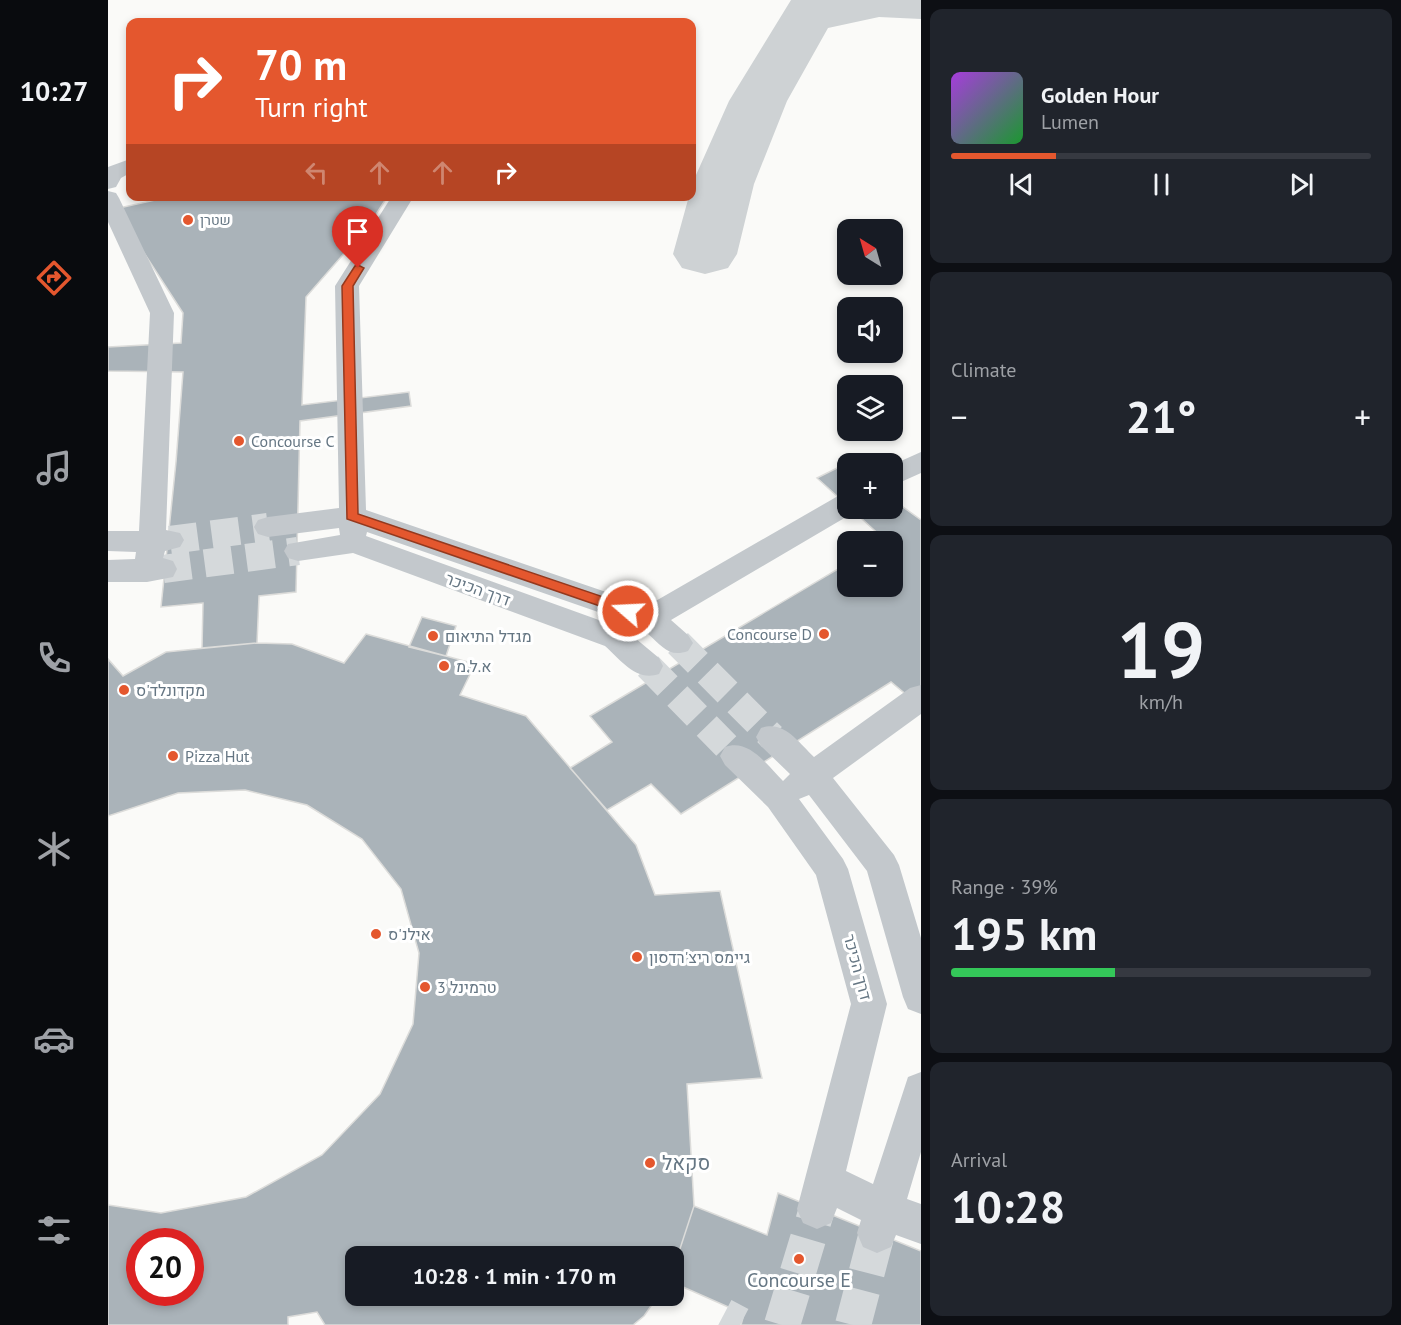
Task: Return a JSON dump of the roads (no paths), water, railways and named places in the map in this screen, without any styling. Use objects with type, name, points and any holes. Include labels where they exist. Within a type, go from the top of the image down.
[{"type":"lane","points":[[108,182],[111,174],[126,167]]},
{"type":"lane","points":[[108,198],[162,313],[161,541],[155,570],[108,571]]},
{"type":"lane","points":[[353,530],[347,286],[400,201]]},
{"type":"lane","points":[[903,471],[921,461]]},
{"type":"lane","points":[[615,638],[837,509]]},
{"type":"lane","name":"דרך הכיכר","points":[[268,527],[353,530],[649,618],[678,643]]},
{"type":"lane","name":"דרך הכיכר","points":[[298,551],[353,530],[615,638],[648,666]]},
{"type":"lane","points":[[108,541],[161,541]]},
{"type":"lane","points":[[779,797],[813,776],[921,697]]},
{"type":"lane","points":[[771,737],[813,776],[882,865],[921,997]]},
{"type":"lane","name":"דרך הכיכר","points":[[736,756],[779,797],[831,869],[869,1004],[821,1195],[881,1222]]},
{"type":"lane","points":[[921,1090],[881,1222],[921,1224]]},
{"type":"tunnel","points":[[170,540],[268,527]]},
{"type":"tunnel","points":[[163,569],[298,551]]},
{"type":"tunnel","points":[[678,643],[772,737]]},
{"type":"tunnel","points":[[648,666],[736,756]]},
{"type":"tunnel","points":[[782,1325],[817,1209]]},
{"type":"tunnel","points":[[853,1325],[877,1233]]},
{"type":"tunnel","points":[[723,1316],[740,1325]]},
{"type":"place","name":"שטרן","points":[[188,220]]},
{"type":"place","name":"Concourse C","points":[[239,441]]},
{"type":"place","name":"Concourse D","points":[[824,634]]},
{"type":"place","name":"מגדל התיאום","points":[[433,636]]},
{"type":"place","name":"א.ל.מ","points":[[444,666]]},
{"type":"place","name":"מקדונלד'ס","points":[[124,690]]},
{"type":"place","name":"Pizza Hut","points":[[173,756]]},
{"type":"place","name":"אילנ'ס","points":[[376,934]]},
{"type":"place","name":"גיימס ריצ'רדסון","points":[[637,957]]},
{"type":"place","name":"טרמינל 3","points":[[425,987]]},
{"type":"place","name":"סקאל","points":[[650,1163]]},
{"type":"place","name":"Concourse E","points":[[799,1259]]}]
